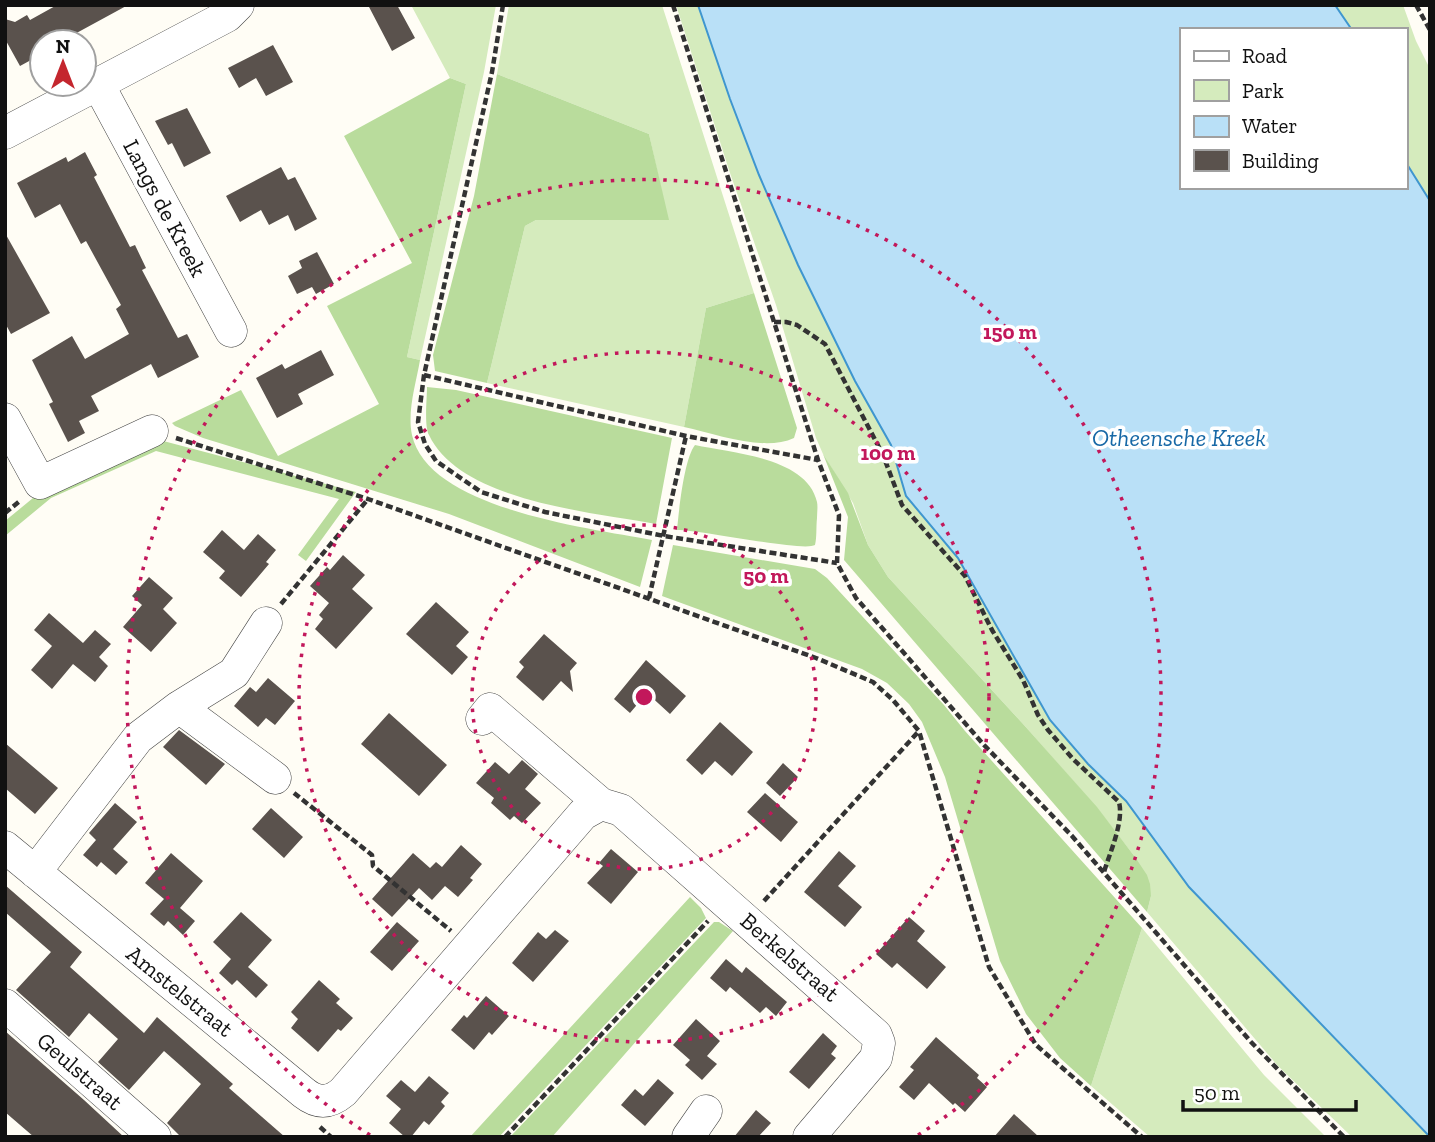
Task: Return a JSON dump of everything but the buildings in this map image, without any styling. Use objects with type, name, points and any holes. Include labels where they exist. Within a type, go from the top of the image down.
[{"type":"street","points":[[98,84],[227,16],[238,5]]},
{"type":"street","name":"Langs de Kreek","points":[[98,84],[231,331]]},
{"type":"street","points":[[5,133],[71,98]]},
{"type":"street","points":[[5,419],[40,483],[152,431]]},
{"type":"street","points":[[35,872],[138,738],[179,707],[234,673],[265,623]]},
{"type":"street","points":[[179,707],[275,778]]},
{"type":"street","name":"Berkelstraat","points":[[482,719],[490,709],[601,804],[621,810],[871,1028],[879,1043],[876,1058],[809,1137]]},
{"type":"street","points":[[470,947],[583,814],[601,804]]},
{"type":"street","name":"Amstelstraat","points":[[5,847],[311,1099],[328,1101],[343,1092],[470,947]]},
{"type":"street","name":"Geulstraat","points":[[5,1005],[155,1137]]},
{"type":"street","points":[[688,1137],[706,1111]]},
{"type":"path","points":[[503,5],[492,72],[424,375],[418,422],[425,444],[436,461],[481,492],[545,512],[664,536],[837,563]]},
{"type":"path","points":[[673,5],[818,460],[839,515],[837,563],[856,598],[984,745],[1072,835],[1251,1042],[1344,1137]]},
{"type":"path","points":[[1416,5],[1430,30]]},
{"type":"path","points":[[774,322],[797,325],[817,336],[825,344],[883,455],[902,505],[965,576],[1048,730],[1073,759],[1119,802],[1121,807],[1117,829],[1104,872]]},
{"type":"path","points":[[424,375],[686,436],[818,460]]},
{"type":"path","points":[[152,431],[368,499],[816,658],[873,682],[893,700],[919,731],[989,967],[1036,1045],[1142,1137]]},
{"type":"path","points":[[649,598],[686,436]]},
{"type":"path","points":[[265,623],[368,499]]},
{"type":"path","points":[[505,1137],[919,731]]},
{"type":"path","points":[[275,778],[372,855],[373,866],[470,947]]},
{"type":"green space","points":[[411,5],[496,5],[484,72],[420,360],[407,357],[466,84],[450,78]]},
{"type":"green space","points":[[509,5],[662,5],[754,293],[706,308],[684,427],[487,383],[525,226],[536,220],[668,220],[649,134],[497,74]]},
{"type":"green space","points":[[676,5],[698,5],[759,175],[798,265],[855,381],[891,445],[906,496],[958,558],[1050,720],[1088,764],[1126,801],[1189,887],[1429,1137],[1352,1137],[1278,1066],[1147,912],[1151,896],[1135,857],[1097,808],[888,577],[868,545],[853,503],[816,438],[776,305]]},
{"type":"green space","points":[[1335,5],[1403,5],[1430,69],[1430,201],[1407,164],[1407,28],[1351,28]]},
{"type":"green space","points":[[497,74],[649,134],[669,220],[536,220],[525,226],[487,383],[435,371],[433,355],[474,196]]},
{"type":"green space","points":[[450,78],[466,84],[407,357],[420,360],[411,407],[412,435],[424,460],[447,481],[478,498],[553,521],[652,540],[640,587],[449,514],[203,438],[172,423],[241,390],[278,456],[379,404],[327,306],[412,263],[344,136]]},
{"type":"green space","points":[[754,293],[797,428],[794,438],[782,442],[754,443],[684,427],[706,308]]},
{"type":"green space","points":[[427,387],[456,390],[672,438],[656,524],[530,500],[497,489],[468,475],[445,457],[427,431]]},
{"type":"green space","points":[[152,438],[356,492],[306,561],[298,555],[339,499],[156,451],[51,498],[5,536],[5,521],[44,489]]},
{"type":"green space","points":[[695,445],[766,460],[799,475],[810,487],[817,502],[815,545],[792,546],[677,530],[685,473]]},
{"type":"green space","points":[[823,454],[848,493],[868,545],[888,577],[1097,807],[1135,857],[1150,884],[1151,896],[1147,912],[844,560],[848,517]]},
{"type":"green space","points":[[673,545],[815,569],[827,578],[1142,928],[1091,1086],[1060,1058],[1026,1014],[1000,961],[945,777],[922,722],[909,704],[887,683],[862,669],[662,596]]},
{"type":"green space","points":[[690,897],[706,918],[499,1137],[470,1137]]},
{"type":"green space","points":[[714,922],[719,922],[733,931],[552,1137],[510,1137]]},
{"type":"green space","points":[[1142,928],[1264,1075],[1326,1137],[1150,1137],[1091,1086]]},
{"type":"water","name":"Otheensche Kreek","points":[[698,5],[1335,5],[1351,28],[1180,28],[1180,189],[1407,189],[1407,164],[1430,201],[1430,1137],[1189,887],[1126,801],[1088,764],[1050,720],[958,558],[906,496],[891,445],[855,381],[798,265],[730,99]]}]
